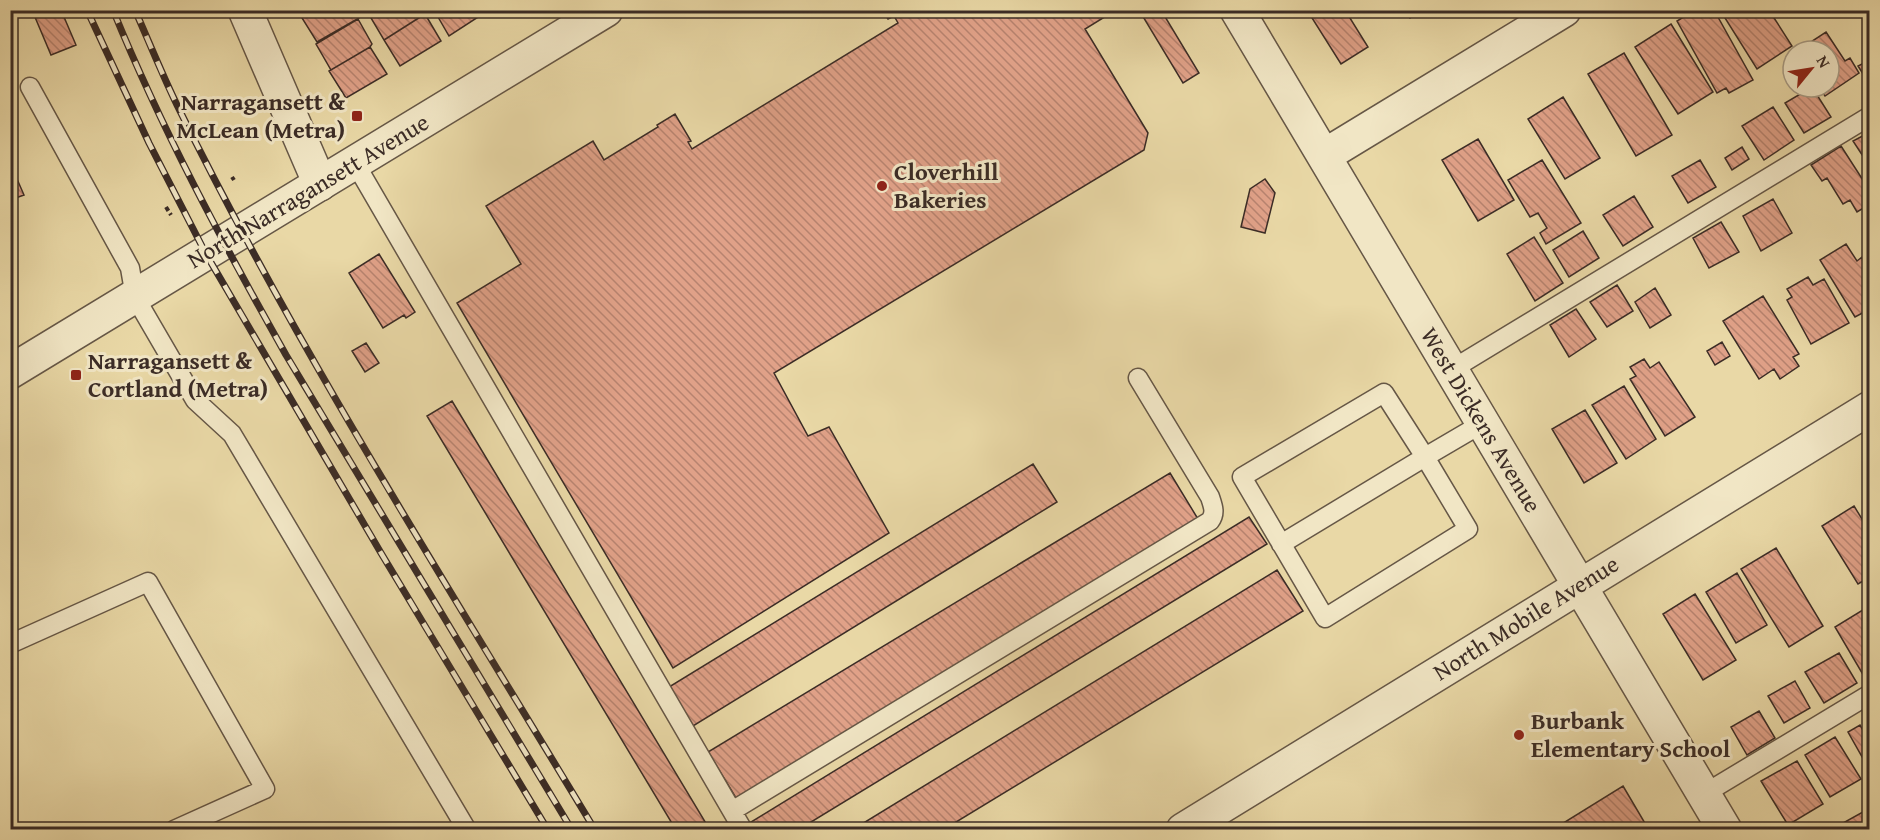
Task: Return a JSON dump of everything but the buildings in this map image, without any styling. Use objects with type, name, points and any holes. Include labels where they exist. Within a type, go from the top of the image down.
[{"type":"street","points":[[245,10],[320,184]]},
{"type":"street","name":"North Narragansett Avenue","points":[[10,372],[606,10]]},
{"type":"street","name":"West Dickens Avenue","points":[[1237,10],[1725,830]]},
{"type":"street","points":[[1324,156],[1564,10]]},
{"type":"street","name":"North Mobile Avenue","points":[[1183,830],[1869,408]]},
{"type":"lane","points":[[30,87],[130,268],[135,297],[195,399],[232,434],[467,830]]},
{"type":"lane","points":[[1451,370],[1869,116]]},
{"type":"lane","points":[[355,163],[743,830]]},
{"type":"lane","points":[[732,811],[1210,521],[1214,510],[1210,497],[1138,378]]},
{"type":"lane","points":[[1384,393],[1425,457],[1468,529],[1325,618],[1242,477],[1384,393]]},
{"type":"lane","points":[[1281,544],[1483,423]]},
{"type":"lane","points":[[10,644],[148,582],[265,789],[174,830]]},
{"type":"lane","points":[[1704,794],[1869,694]]},
{"type":"path","points":[[166,207],[171,215]]},
{"type":"railway","points":[[87,10],[149,143],[206,254],[381,553],[548,830]]},
{"type":"railway","points":[[113,10],[194,186],[286,355],[572,830]]},
{"type":"railway","points":[[135,10],[177,105],[224,198],[325,381],[595,830]]},
{"type":"place","name":"Narragansett & McLean (Metra)","points":[[357,116]]},
{"type":"place","name":"Cloverhill Bakeries","points":[[882,186]]},
{"type":"place","name":"Narragansett & Cortland (Metra)","points":[[76,375]]},
{"type":"place","name":"Burbank Elementary School","points":[[1519,735]]}]
